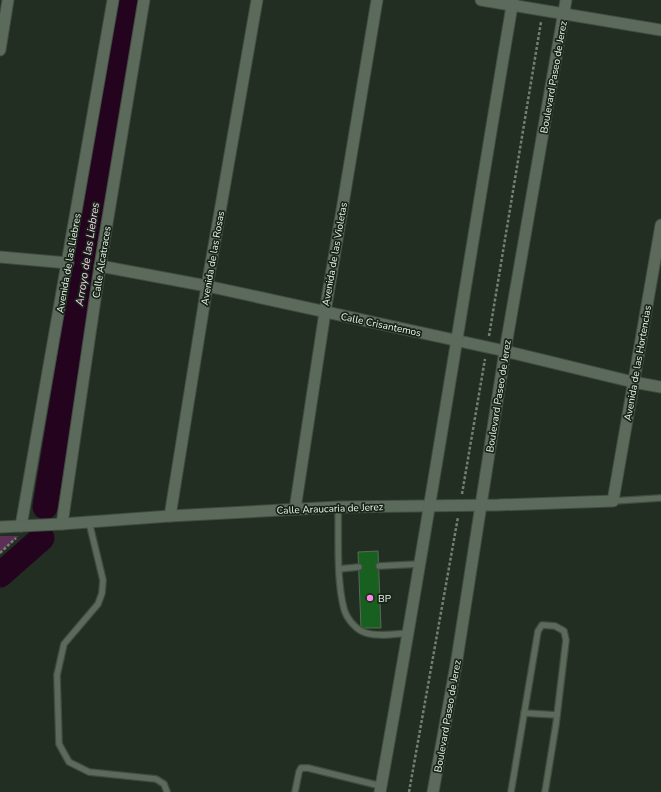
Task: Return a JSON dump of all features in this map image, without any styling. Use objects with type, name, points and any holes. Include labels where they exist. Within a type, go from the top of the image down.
[{"type":"street","points":[[0,50],[8,0]]},
{"type":"street","name":"Avenida de las Liebres","points":[[22,529],[113,0]]},
{"type":"street","name":"Calle Alcatraces","points":[[59,525],[144,0]]},
{"type":"street","name":"Avenida de las Rosas","points":[[170,516],[207,286],[257,0]]},
{"type":"street","name":"Avenida de las Violetas","points":[[295,509],[325,312],[377,0]]},
{"type":"street","points":[[481,0],[512,3],[543,11],[661,30]]},
{"type":"street","name":"Boulevard Paseo de Jerez","points":[[433,792],[457,659],[505,351],[566,0]]},
{"type":"street","points":[[380,789],[409,633],[512,3]]},
{"type":"street","name":"Avenida de las Hortencias","points":[[613,501],[661,225]]},
{"type":"street","points":[[0,257],[68,263]]},
{"type":"street","name":"Calle Crisantemos","points":[[100,266],[207,286],[456,340],[633,382],[661,387]]},
{"type":"street","name":"Calle Araucaria de Jerez","points":[[0,527],[22,529],[170,516],[295,509],[613,501]]},
{"type":"lane","name":"Calle Araucaria de Jerez","points":[[613,501],[661,498]]},
{"type":"lane","points":[[338,508],[339,569],[345,610],[350,620],[358,630],[365,633],[409,633]]},
{"type":"lane","points":[[89,522],[103,580],[102,593],[98,604],[64,644],[57,675],[59,744],[69,762],[89,772],[156,778],[164,784],[167,792]]},
{"type":"lane","points":[[379,566],[420,564]]},
{"type":"lane","points":[[339,569],[359,567]]},
{"type":"lane","points":[[511,792],[538,632],[542,625],[556,626],[564,631],[566,640],[557,715],[545,792]]},
{"type":"lane","points":[[524,713],[557,715]]},
{"type":"lane","points":[[296,792],[301,768],[308,768],[380,789]]},
{"type":"path","points":[[409,792],[460,506],[543,11]]},
{"type":"path","points":[[0,553],[22,529]]},
{"type":"shaded area","points":[[0,536],[19,536],[0,553]]},
{"type":"building","name":"BP","points":[[378,551],[381,628],[361,628],[358,552]]},
{"type":"waterway","name":"Arroyo de las Liebres","points":[[45,507],[128,0]]},
{"type":"waterway","name":"Arroyo de las Liebres","points":[[0,575],[42,538]]},
{"type":"place","name":"BP","points":[[370,598]]}]
